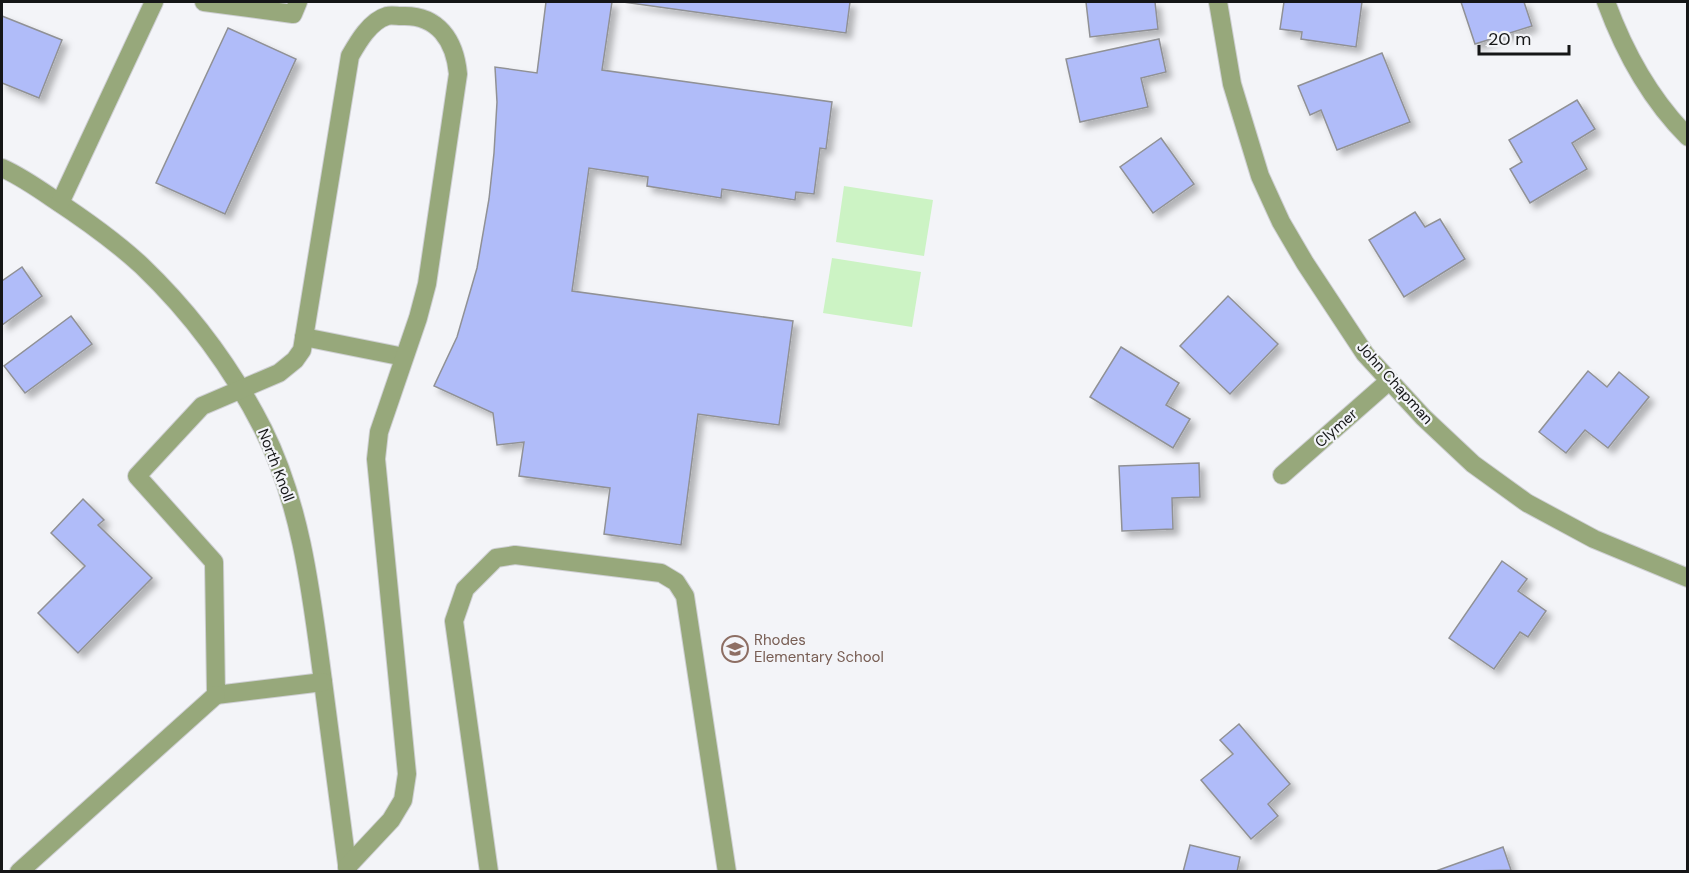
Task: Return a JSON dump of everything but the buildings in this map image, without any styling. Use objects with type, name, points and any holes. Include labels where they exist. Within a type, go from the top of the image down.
[{"type":"street","points":[[60,203],[154,2]]},
{"type":"street","points":[[204,2],[293,14],[298,2]]},
{"type":"street","name":"John Chapman","points":[[1218,2],[1232,84],[1260,176],[1281,222],[1305,263],[1365,354],[1423,417],[1473,464],[1527,503],[1593,539],[1688,578]]},
{"type":"street","points":[[1606,2],[1616,30],[1635,66],[1656,99],[1688,137]]},
{"type":"street","points":[[216,695],[214,562],[137,476],[202,406],[279,374],[295,360],[302,350],[350,56],[358,40],[386,16],[414,15],[432,22],[446,35],[457,56],[458,74],[427,284],[418,318],[379,432],[375,459],[407,774],[403,800],[391,820],[348,869]]},
{"type":"street","name":"North Knoll","points":[[2,168],[73,210],[121,246],[165,288],[210,342],[263,430],[276,460],[296,520],[310,586],[348,869]]},
{"type":"street","points":[[304,337],[404,357]]},
{"type":"street","name":"Clymer","points":[[1282,475],[1389,381]]},
{"type":"street","points":[[489,872],[454,621],[465,589],[496,558],[515,555],[661,573],[676,582],[685,597],[727,872]]},
{"type":"street","points":[[19,872],[216,695],[323,682]]},
{"type":"green space","points":[[844,186],[933,200],[924,256],[836,242]]},
{"type":"green space","points":[[832,258],[921,272],[912,327],[823,313]]},
{"type":"place","name":"Rhodes Elementary School","points":[[735,649]]}]
